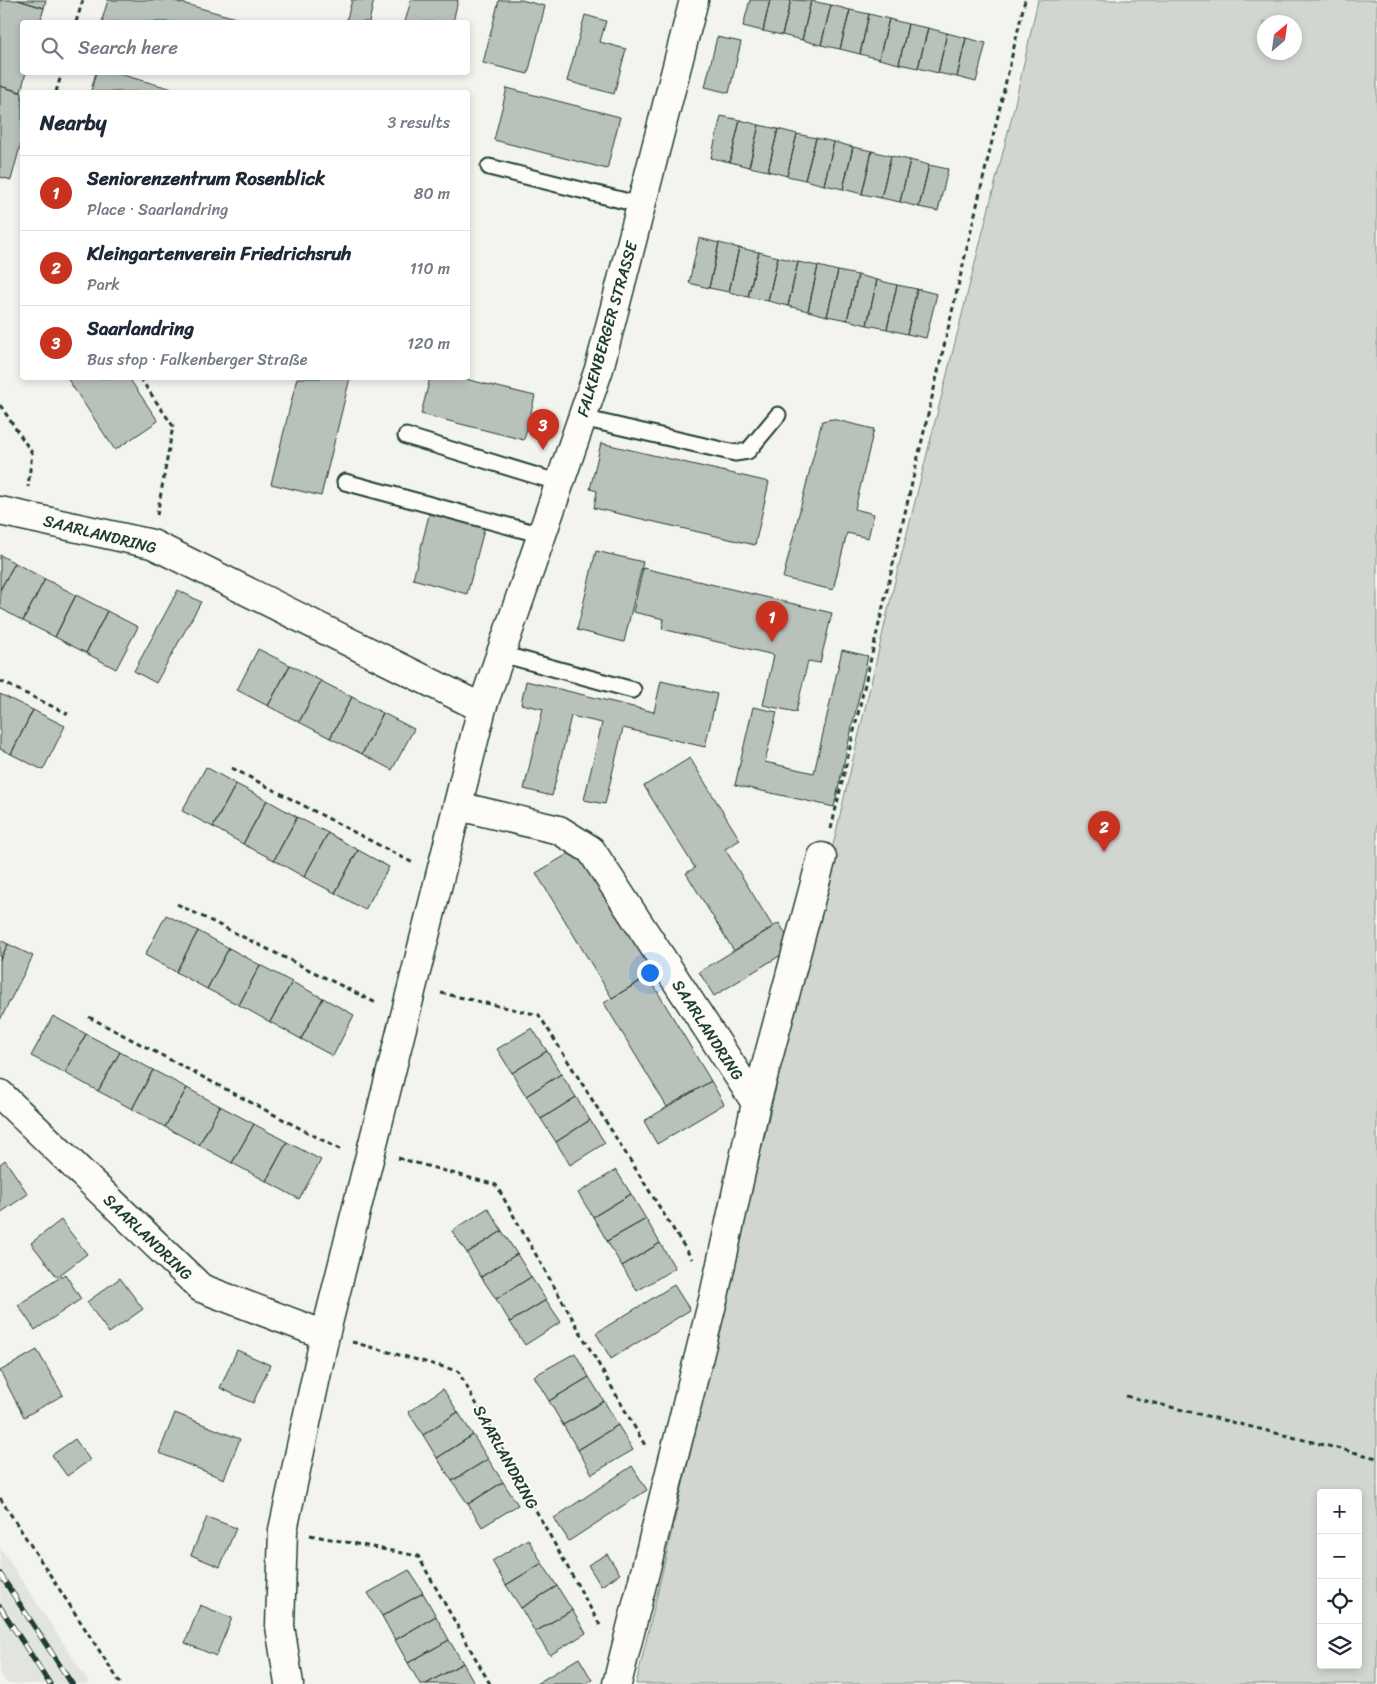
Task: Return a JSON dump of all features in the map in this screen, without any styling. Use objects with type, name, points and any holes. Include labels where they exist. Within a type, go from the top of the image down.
[{"type":"street","name":"FALKENBERGER STRASSE","points":[[482,708],[599,369],[641,205],[688,1]]},
{"type":"street","name":"SAARLANDRING","points":[[13,513],[152,544],[482,708]]},
{"type":"street","points":[[289,1684],[280,1626],[283,1530],[324,1335],[414,987],[482,708]]},
{"type":"street","name":"SAARLANDRING","points":[[458,806],[558,830],[591,850],[756,1103]]},
{"type":"street","name":"SAARLANDRING","points":[[619,1674],[714,1296],[756,1103],[822,858]]},
{"type":"street","name":"SAARLANDRING","points":[[0,1094],[201,1288],[324,1335]]},
{"type":"lane","points":[[489,167],[641,205]]},
{"type":"lane","points":[[582,418],[735,453],[748,451],[778,414]]},
{"type":"lane","points":[[406,436],[560,482]]},
{"type":"lane","points":[[345,482],[542,535]]},
{"type":"lane","points":[[501,654],[633,690]]},
{"type":"path","points":[[77,20],[83,0]]},
{"type":"path","points":[[822,858],[836,814],[1025,0]]},
{"type":"path","points":[[57,90],[61,75]]},
{"type":"path","points":[[141,380],[173,426],[152,544]]},
{"type":"path","points":[[0,405],[32,453],[13,513]]},
{"type":"path","points":[[0,681],[68,714]]},
{"type":"path","points":[[232,768],[440,878]]},
{"type":"path","points":[[177,904],[406,1018]]},
{"type":"path","points":[[414,987],[539,1015],[714,1296]]},
{"type":"path","points":[[89,1017],[369,1157],[496,1185],[666,1483]]},
{"type":"path","name":"SAARLANDRING","points":[[324,1335],[458,1371],[619,1674]]},
{"type":"path","points":[[1126,1396],[1377,1458]]},
{"type":"path","points":[[0,1498],[121,1684]]},
{"type":"path","points":[[283,1530],[418,1556],[490,1684]]},
{"type":"shaded area","points":[[1038,0],[1377,0],[1377,1684],[636,1684],[894,585],[1013,112]]},
{"type":"shaded area","points":[[0,1547],[90,1684],[7,1684],[0,1673]]},
{"type":"building","points":[[0,0],[18,0],[44,8],[41,20],[20,20],[20,75],[25,75],[22,90],[20,92],[0,86]]},
{"type":"building","points":[[18,0],[46,0],[44,8]]},
{"type":"building","points":[[108,0],[171,0],[243,20],[102,20]]},
{"type":"building","points":[[352,0],[374,0],[369,20],[347,20]]},
{"type":"building","points":[[411,0],[458,0],[453,20],[406,20]]},
{"type":"building","points":[[499,0],[521,0],[545,6],[528,74],[483,63]]},
{"type":"building","points":[[750,0],[770,0],[763,31],[743,26]]},
{"type":"building","points":[[770,0],[791,0],[782,35],[763,31]]},
{"type":"building","points":[[791,0],[811,1],[802,40],[782,35]]},
{"type":"building","points":[[811,1],[831,5],[821,45],[802,40]]},
{"type":"building","points":[[831,5],[850,10],[840,49],[821,45]]},
{"type":"building","points":[[850,10],[869,14],[860,54],[840,49]]},
{"type":"building","points":[[869,14],[889,19],[879,59],[860,54]]},
{"type":"building","points":[[585,15],[606,21],[600,42],[626,49],[614,94],[567,81]]},
{"type":"building","points":[[889,19],[908,24],[899,64],[879,59]]},
{"type":"building","points":[[908,24],[928,28],[918,68],[899,64]]},
{"type":"building","points":[[928,28],[947,33],[938,73],[918,68]]},
{"type":"building","points":[[947,33],[966,38],[957,77],[938,73]]},
{"type":"building","points":[[717,37],[741,42],[729,93],[705,87]]},
{"type":"building","points":[[966,38],[986,43],[976,82],[957,77]]},
{"type":"building","points":[[95,75],[123,75],[176,90],[91,90]]},
{"type":"building","points":[[0,86],[20,92],[20,146],[11,180],[0,177]]},
{"type":"building","points":[[507,88],[620,117],[607,169],[494,140]]},
{"type":"building","points":[[721,116],[740,120],[730,162],[711,158]]},
{"type":"building","points":[[740,120],[759,125],[749,167],[730,162]]},
{"type":"building","points":[[759,125],[778,129],[768,171],[749,167]]},
{"type":"building","points":[[778,129],[797,134],[787,176],[768,171]]},
{"type":"building","points":[[797,134],[816,138],[805,180],[787,176]]},
{"type":"building","points":[[816,138],[834,142],[824,185],[805,180]]},
{"type":"building","points":[[834,142],[853,147],[843,189],[824,185]]},
{"type":"building","points":[[853,147],[872,151],[862,194],[843,189]]},
{"type":"building","points":[[872,151],[891,156],[881,198],[862,194]]},
{"type":"building","points":[[891,156],[910,160],[900,202],[881,198]]},
{"type":"building","points":[[910,160],[929,165],[919,207],[900,202]]},
{"type":"building","points":[[929,165],[948,169],[938,211],[919,207]]},
{"type":"building","points":[[699,238],[719,243],[709,288],[689,283]]},
{"type":"building","points":[[719,243],[739,248],[729,292],[709,288]]},
{"type":"building","points":[[739,248],[759,252],[748,297],[729,292]]},
{"type":"building","points":[[759,252],[778,257],[768,301],[748,297]]},
{"type":"building","points":[[778,257],[798,262],[788,306],[768,301]]},
{"type":"building","points":[[798,262],[818,266],[808,311],[788,306]]},
{"type":"building","points":[[818,266],[838,271],[827,316],[808,311]]},
{"type":"building","points":[[838,271],[858,275],[847,320],[827,316]]},
{"type":"building","points":[[858,275],[877,280],[867,325],[847,320]]},
{"type":"building","points":[[877,280],[897,285],[887,329],[867,325]]},
{"type":"building","points":[[897,285],[917,289],[907,334],[887,329]]},
{"type":"building","points":[[917,289],[937,294],[926,338],[907,334]]},
{"type":"building","points":[[68,380],[130,380],[158,421],[115,450]]},
{"type":"building","points":[[297,380],[350,380],[321,496],[271,484]]},
{"type":"building","points":[[430,380],[469,380],[535,396],[524,440],[421,414]]},
{"type":"building","points":[[832,419],[874,429],[855,509],[874,514],[868,538],[847,533],[833,590],[783,578],[822,421]]},
{"type":"building","points":[[601,443],[769,482],[755,545],[594,508],[597,491],[590,489]]},
{"type":"building","points":[[430,511],[485,526],[467,594],[413,579]]},
{"type":"building","points":[[596,551],[643,562],[624,642],[577,630]]},
{"type":"building","points":[[0,555],[15,563],[0,590]]},
{"type":"building","points":[[15,563],[45,579],[23,621],[0,608],[0,590]]},
{"type":"building","points":[[643,568],[832,613],[820,663],[808,661],[796,712],[763,705],[774,655],[662,629],[664,619],[633,612]]},
{"type":"building","points":[[45,579],[76,595],[55,637],[23,621]]},
{"type":"building","points":[[178,590],[201,602],[156,683],[134,671]]},
{"type":"building","points":[[76,595],[107,611],[86,653],[55,637]]},
{"type":"building","points":[[107,611],[138,627],[116,669],[86,653]]},
{"type":"building","points":[[258,649],[290,665],[268,706],[237,690]]},
{"type":"building","points":[[842,650],[868,656],[834,807],[735,785],[753,707],[777,712],[765,762],[814,773]]},
{"type":"building","points":[[290,665],[321,681],[299,722],[268,706]]},
{"type":"building","points":[[321,681],[352,697],[330,738],[299,722]]},
{"type":"building","points":[[526,681],[654,712],[661,681],[717,694],[705,747],[623,728],[605,804],[584,800],[602,723],[571,716],[552,796],[524,789],[543,709],[521,704]]},
{"type":"building","points":[[0,694],[33,710],[11,754],[0,749]]},
{"type":"building","points":[[352,697],[383,713],[362,754],[330,738]]},
{"type":"building","points":[[33,710],[65,726],[43,770],[11,754]]},
{"type":"building","points":[[383,713],[414,729],[392,770],[362,754]]},
{"type":"building","points":[[690,758],[740,840],[725,849],[773,927],[734,951],[686,873],[695,868],[644,786]]},
{"type":"building","points":[[206,767],[236,784],[213,827],[182,811]]},
{"type":"building","points":[[236,784],[267,800],[243,844],[213,827]]},
{"type":"building","points":[[267,800],[297,817],[274,860],[243,844]]},
{"type":"building","points":[[297,817],[328,833],[304,877],[274,860]]},
{"type":"building","points":[[328,833],[358,850],[335,893],[304,877]]},
{"type":"building","points":[[583,845],[658,971],[612,998],[536,873]]},
{"type":"building","points":[[358,850],[389,867],[365,910],[335,893]]},
{"type":"building","points":[[166,915],[198,931],[176,972],[145,955]]},
{"type":"building","points":[[779,923],[794,947],[714,996],[699,972]]},
{"type":"building","points":[[198,931],[229,948],[207,989],[176,972]]},
{"type":"building","points":[[0,940],[8,944],[0,960]]},
{"type":"building","points":[[8,944],[33,956],[0,1020],[0,960]]},
{"type":"building","points":[[229,948],[260,965],[239,1005],[207,989]]},
{"type":"building","points":[[260,965],[292,982],[270,1022],[239,1005]]},
{"type":"building","points":[[648,976],[711,1081],[667,1107],[604,1003]]},
{"type":"building","points":[[292,982],[323,998],[301,1039],[270,1022]]},
{"type":"building","points":[[323,998],[354,1015],[333,1056],[301,1039]]},
{"type":"building","points":[[53,1016],[86,1034],[65,1073],[31,1056]]},
{"type":"building","points":[[532,1028],[547,1051],[512,1073],[497,1049]]},
{"type":"building","points":[[86,1034],[120,1052],[98,1091],[65,1073]]},
{"type":"building","points":[[547,1051],[561,1074],[526,1096],[512,1073]]},
{"type":"building","points":[[120,1052],[153,1070],[132,1109],[98,1091]]},
{"type":"building","points":[[153,1070],[187,1088],[165,1127],[132,1109]]},
{"type":"building","points":[[561,1074],[576,1097],[541,1119],[526,1096]]},
{"type":"building","points":[[711,1081],[724,1104],[657,1144],[644,1121]]},
{"type":"building","points":[[187,1088],[220,1106],[199,1145],[165,1127]]},
{"type":"building","points":[[576,1097],[590,1120],[556,1142],[541,1119]]},
{"type":"building","points":[[220,1106],[254,1124],[232,1163],[199,1145]]},
{"type":"building","points":[[590,1120],[605,1143],[570,1165],[556,1142]]},
{"type":"building","points":[[254,1124],[287,1142],[266,1181],[232,1163]]},
{"type":"building","points":[[287,1142],[321,1160],[299,1199],[266,1181]]},
{"type":"building","points":[[5,1160],[28,1194],[0,1213],[0,1164]]},
{"type":"building","points":[[616,1170],[631,1194],[593,1217],[578,1193]]},
{"type":"building","points":[[631,1194],[646,1219],[607,1241],[593,1217]]},
{"type":"building","points":[[488,1208],[502,1231],[467,1253],[452,1231]]},
{"type":"building","points":[[646,1219],[660,1243],[622,1266],[607,1241]]},
{"type":"building","points":[[61,1220],[87,1254],[57,1277],[31,1243]]},
{"type":"building","points":[[502,1231],[517,1254],[481,1277],[467,1253]]},
{"type":"building","points":[[660,1243],[675,1268],[637,1291],[622,1266]]},
{"type":"building","points":[[517,1254],[531,1277],[496,1299],[481,1277]]},
{"type":"building","points":[[65,1274],[81,1299],[35,1330],[18,1305]]},
{"type":"building","points":[[531,1277],[546,1300],[510,1322],[496,1299]]},
{"type":"building","points":[[120,1278],[143,1309],[109,1333],[87,1302]]},
{"type":"building","points":[[674,1285],[690,1310],[611,1359],[596,1333]]},
{"type":"building","points":[[546,1300],[561,1322],[525,1345],[510,1322]]},
{"type":"building","points":[[37,1350],[63,1395],[24,1417],[0,1371]]},
{"type":"building","points":[[237,1350],[270,1365],[253,1403],[220,1388]]},
{"type":"building","points":[[575,1353],[589,1377],[549,1401],[534,1376]]},
{"type":"building","points":[[589,1377],[604,1401],[563,1425],[549,1401]]},
{"type":"building","points":[[443,1389],[458,1412],[423,1435],[408,1412]]},
{"type":"building","points":[[604,1401],[618,1425],[578,1450],[563,1425]]},
{"type":"building","points":[[458,1412],[473,1435],[437,1458],[423,1435]]},
{"type":"building","points":[[175,1413],[240,1439],[224,1479],[159,1453]]},
{"type":"building","points":[[618,1425],[633,1450],[592,1474],[578,1450]]},
{"type":"building","points":[[473,1435],[488,1459],[452,1481],[437,1458]]},
{"type":"building","points":[[75,1439],[90,1460],[67,1476],[52,1455]]},
{"type":"building","points":[[488,1459],[503,1482],[468,1504],[452,1481]]},
{"type":"building","points":[[632,1466],[647,1490],[569,1541],[554,1518]]},
{"type":"building","points":[[503,1482],[518,1505],[482,1527],[468,1504]]},
{"type":"building","points":[[207,1517],[236,1528],[220,1567],[191,1555]]},
{"type":"building","points":[[528,1539],[542,1563],[506,1585],[492,1561]]},
{"type":"building","points":[[607,1554],[620,1574],[601,1586],[588,1565]]},
{"type":"building","points":[[542,1563],[557,1586],[521,1608],[506,1585]]},
{"type":"building","points":[[409,1570],[423,1593],[382,1616],[368,1593]]},
{"type":"building","points":[[557,1586],[572,1610],[535,1632],[521,1608]]},
{"type":"building","points":[[423,1593],[436,1616],[395,1640],[382,1616]]},
{"type":"building","points":[[200,1605],[232,1618],[216,1656],[185,1643]]},
{"type":"building","points":[[572,1610],[586,1633],[550,1655],[535,1632]]},
{"type":"building","points":[[436,1616],[449,1640],[408,1663],[395,1640]]},
{"type":"building","points":[[449,1640],[463,1663],[426,1684],[420,1684],[408,1663]]},
{"type":"building","points":[[579,1658],[592,1680],[585,1684],[536,1684]]},
{"type":"building","points":[[463,1663],[475,1684],[426,1684]]},
{"type":"railway","points":[[0,1574],[72,1684]]},
{"type":"railway","points":[[0,1607],[50,1684]]},
{"type":"place","name":"Saarlandring","points":[[543,450]]},
{"type":"place","name":"Seniorenzentrum Rosenblick","points":[[772,642]]},
{"type":"place","name":"Kleingartenverein Friedrichsruh","points":[[1104,852]]}]
